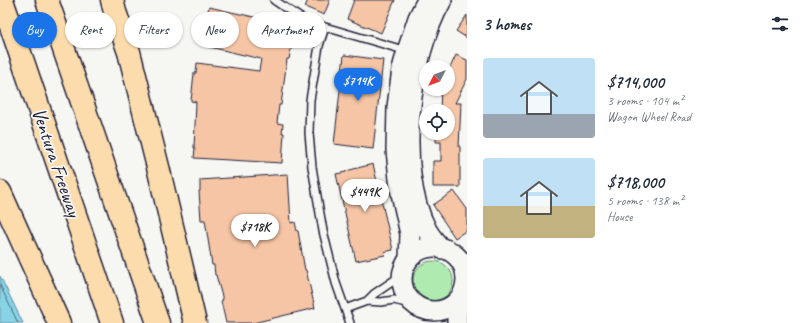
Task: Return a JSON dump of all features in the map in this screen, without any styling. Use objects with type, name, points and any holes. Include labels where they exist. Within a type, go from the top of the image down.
[{"type":"highway","name":"Ventura Freeway","points":[[2,0],[112,323]]},
{"type":"highway","points":[[47,0],[158,323]]},
{"type":"highway","points":[[112,0],[128,52],[159,171],[196,323]]},
{"type":"highway","points":[[126,0],[129,19],[128,52]]},
{"type":"highway","points":[[1,196],[59,323]]},
{"type":"street","points":[[427,0],[418,18],[407,51],[398,93],[395,135],[398,174],[410,234],[402,285],[405,294],[424,312],[445,309],[453,305],[464,289]]},
{"type":"street","points":[[442,0],[427,34],[414,81],[411,104],[409,148],[411,177],[416,202],[426,229],[432,237],[455,255],[464,269],[464,289],[457,312],[457,323]]},
{"type":"street","points":[[406,267],[416,253],[424,249],[433,248],[455,255]]},
{"type":"lane","points":[[274,0],[292,12]]},
{"type":"lane","points":[[326,27],[407,51]]},
{"type":"lane","points":[[319,48],[310,100],[312,167],[323,231],[336,283],[350,323]]},
{"type":"lane","points":[[367,301],[406,267]]},
{"type":"lane","points":[[345,309],[367,301],[381,302],[394,300],[424,312]]},
{"type":"green space","points":[[437,261],[444,264],[450,270],[453,281],[452,289],[444,298],[437,301],[429,301],[422,298],[414,289],[413,277],[416,270],[425,262]]},
{"type":"water","points":[[0,276],[23,323],[0,323]]},
{"type":"building","points":[[308,0],[330,0],[325,12],[317,12],[305,7]]},
{"type":"building","points":[[354,0],[395,0],[381,33],[347,19]]},
{"type":"building","points":[[209,7],[231,12],[208,12]]},
{"type":"building","points":[[239,14],[247,15],[247,48],[291,48],[289,59],[287,59],[277,123],[283,124],[282,133],[284,133],[282,163],[194,158],[196,102],[191,101],[194,73],[196,73],[197,63],[259,71],[261,59],[214,48],[239,48]]},
{"type":"building","points":[[467,15],[467,38],[456,31]]},
{"type":"building","points":[[344,55],[383,60],[373,149],[334,144]]},
{"type":"building","points":[[456,55],[467,60],[467,79],[455,103],[461,103],[459,147],[460,187],[433,187],[433,161],[441,161],[441,142],[436,142],[436,140],[455,140],[455,104],[440,104],[441,96],[455,96],[455,60],[454,60]]},
{"type":"building","points":[[373,164],[393,250],[384,252],[385,255],[356,261],[336,174]]},
{"type":"building","points":[[288,174],[291,223],[295,222],[298,231],[305,270],[315,308],[253,323],[226,323],[221,301],[223,300],[215,275],[214,265],[212,265],[205,220],[201,220],[199,191],[200,180]]},
{"type":"building","points":[[454,191],[467,209],[467,230],[455,238],[433,205]]}]
